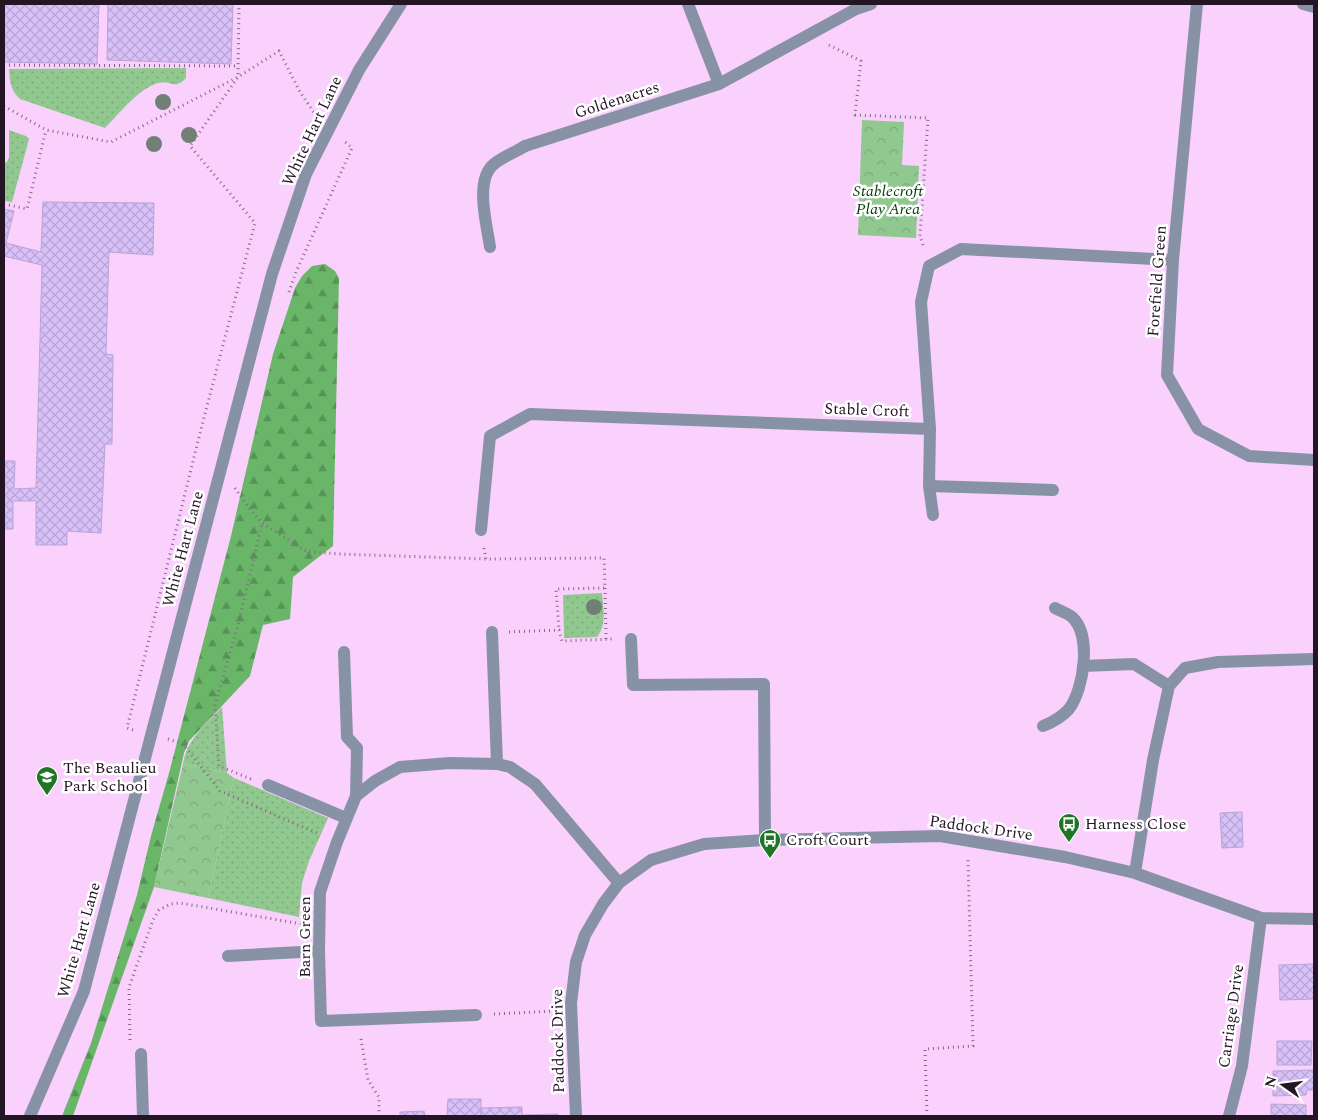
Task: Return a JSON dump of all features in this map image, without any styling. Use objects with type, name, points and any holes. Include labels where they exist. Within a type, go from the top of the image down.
[{"type":"street","name":"White Hart Lane","points":[[30,1116],[84,991],[272,274],[306,174],[359,70],[401,4]]},
{"type":"street","points":[[688,4],[719,84]]},
{"type":"street","name":"Goldenacres","points":[[490,247],[483,194],[485,178],[494,164],[525,146],[719,84],[856,9],[871,4]]},
{"type":"street","name":"Forefield Green","points":[[1197,4],[1173,260],[1167,375],[1198,429],[1249,456],[1314,460]]},
{"type":"street","points":[[1303,4],[1314,7]]},
{"type":"street","points":[[929,266],[961,249],[1173,260]]},
{"type":"street","name":"Stable Croft","points":[[481,530],[490,436],[530,414],[930,429],[921,302],[929,266]]},
{"type":"street","points":[[930,429],[929,486],[933,515]]},
{"type":"street","points":[[929,486],[1053,490]]},
{"type":"street","points":[[1043,726],[1055,721],[1069,709],[1080,683],[1083,666],[1083,643],[1077,623],[1071,616],[1055,608]]},
{"type":"street","points":[[492,632],[497,764]]},
{"type":"street","points":[[631,639],[633,685],[764,684],[765,840]]},
{"type":"street","points":[[344,652],[348,737],[357,748],[356,796]]},
{"type":"street","points":[[1135,873],[1152,760],[1169,686],[1185,668],[1218,662],[1314,659]]},
{"type":"street","points":[[1083,666],[1134,664],[1169,686]]},
{"type":"street","name":"Barn Green","points":[[476,1015],[321,1021],[320,892],[346,818],[356,796],[375,781],[400,767],[450,763],[497,764],[510,767],[535,784],[619,883]]},
{"type":"street","points":[[268,785],[346,818]]},
{"type":"street","name":"Paddock Drive","points":[[576,1116],[571,1003],[576,962],[585,935],[602,904],[619,883],[651,860],[704,844],[765,840],[940,836],[1065,856],[1135,873],[1261,918],[1314,919]]},
{"type":"street","name":"Carriage Drive","points":[[1229,1116],[1242,1066],[1261,918]]},
{"type":"street","points":[[228,956],[320,951]]},
{"type":"street","points":[[141,1054],[143,1116]]},
{"type":"path","points":[[4,106],[46,130],[111,142],[238,77],[239,4]]},
{"type":"path","points":[[813,33],[829,45],[861,61],[855,115],[928,118],[920,236],[929,266]]},
{"type":"path","points":[[279,51],[300,92],[315,114],[352,148],[296,272],[287,298]]},
{"type":"path","points":[[4,65],[237,66]]},
{"type":"path","points":[[4,204],[27,209],[46,130]]},
{"type":"path","points":[[237,479],[235,489],[262,523],[306,551],[339,554],[486,559],[604,558],[606,640]]},
{"type":"path","points":[[262,523],[238,625],[215,704],[219,766],[268,785]]},
{"type":"path","points":[[481,530],[486,559]]},
{"type":"path","points":[[605,588],[556,589],[559,630],[562,640],[631,639]]},
{"type":"path","points":[[492,632],[559,630]]},
{"type":"path","points":[[927,1116],[925,1049],[973,1046],[968,840]]},
{"type":"path","points":[[141,1054],[131,1055],[129,987],[153,920],[159,910],[171,904],[180,903],[320,926]]},
{"type":"path","points":[[476,1015],[556,1011]]},
{"type":"path","points":[[361,1039],[368,1080],[379,1097],[379,1116]]},
{"type":"green space","points":[[186,68],[186,78],[182,82],[175,84],[162,82],[151,86],[129,102],[105,128],[20,99],[12,89],[9,69]]},
{"type":"green space","name":"Stablecroft Play Area","points":[[862,120],[904,122],[902,165],[919,166],[916,238],[858,235]]},
{"type":"green space","points":[[9,130],[26,136],[29,139],[12,202],[4,201],[4,163],[7,162],[9,157]]},
{"type":"green space","points":[[325,264],[335,271],[339,278],[333,546],[293,577],[290,619],[263,625],[250,676],[189,741],[184,753],[154,887],[73,1116],[62,1116],[91,1043],[137,895],[231,536],[273,354],[295,288],[302,276],[312,266]]},
{"type":"green space","points":[[602,593],[603,622],[597,637],[564,638],[563,595]]},
{"type":"green space","points":[[222,707],[227,773],[183,764],[188,747],[203,726]]},
{"type":"green space","points":[[183,764],[227,773],[234,778],[208,898],[154,887]]},
{"type":"green space","points":[[234,778],[328,818],[309,861],[302,883],[299,917],[208,898]]},
{"type":"building","points":[[4,4],[99,4],[97,64],[4,62]]},
{"type":"building","points":[[108,4],[233,4],[231,64],[107,60]]},
{"type":"building","points":[[43,202],[154,203],[153,255],[109,252],[106,354],[113,355],[112,444],[105,444],[101,533],[67,531],[67,545],[36,545],[36,501],[13,501],[13,529],[4,529],[4,461],[15,461],[14,489],[36,488],[42,265],[4,256],[4,209],[14,211],[6,243],[41,252]]},
{"type":"building","points":[[1242,812],[1243,847],[1222,848],[1220,813]]},
{"type":"building","points":[[1314,964],[1314,999],[1280,1000],[1279,965]]},
{"type":"building","points":[[1277,1041],[1312,1041],[1311,1065],[1277,1065]]},
{"type":"building","points":[[1314,1070],[1314,1090],[1307,1090],[1306,1095],[1273,1096],[1273,1071]]},
{"type":"building","points":[[448,1099],[481,1099],[481,1116],[447,1116]]},
{"type":"building","points":[[1271,1104],[1306,1105],[1306,1116],[1271,1116]]},
{"type":"building","points":[[522,1107],[522,1116],[481,1116],[481,1108]]},
{"type":"building","points":[[424,1111],[425,1116],[400,1116],[400,1112]]},
{"type":"building","points":[[558,1114],[558,1116],[522,1116],[522,1115]]},
{"type":"place","name":"The Beaulieu Park School","points":[[47,796]]},
{"type":"place","name":"Harness Close","points":[[1069,843]]},
{"type":"place","name":"Croft Court","points":[[770,859]]}]
